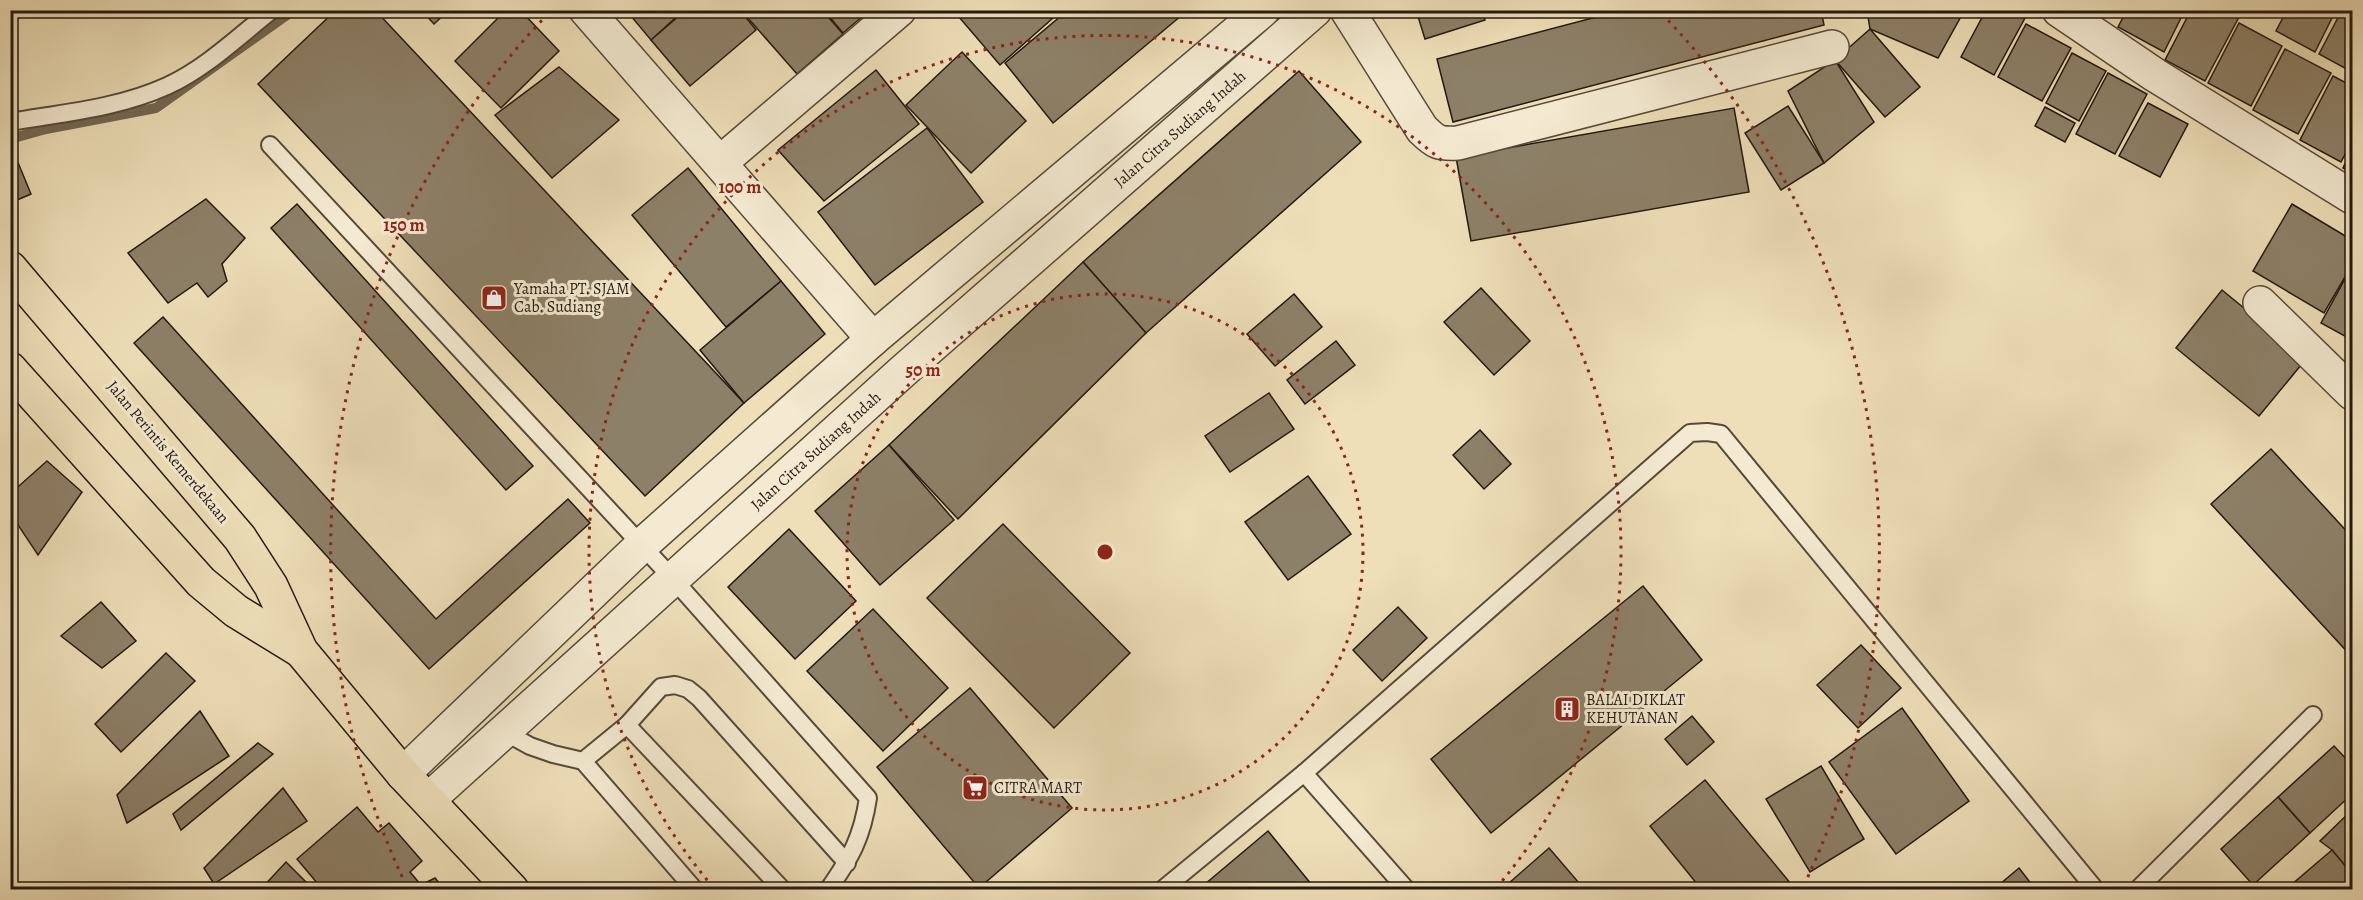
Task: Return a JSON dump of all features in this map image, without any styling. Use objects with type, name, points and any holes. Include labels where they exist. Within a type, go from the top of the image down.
[{"type":"highway","name":"Jalan Perintis Kemerdekaan","points":[[10,268],[240,538],[271,586],[301,651],[403,774],[512,890]]},
{"type":"highway","name":"Jalan Perintis Kemerdekaan","points":[[10,369],[201,582],[236,611],[301,651]]},
{"type":"street","points":[[586,10],[721,162],[873,339]]},
{"type":"street","points":[[721,162],[899,10]]},
{"type":"street","points":[[403,774],[642,546],[873,339],[1263,10]]},
{"type":"street","name":"Jalan Citra Sudiang Indah","points":[[428,800],[911,364],[1315,10]]},
{"type":"street","points":[[1347,10],[1422,129],[1433,140],[1441,144],[1458,143],[1832,47]]},
{"type":"street","points":[[2059,10],[2155,75],[2352,197]]},
{"type":"street","points":[[1037,200],[1063,232]]},
{"type":"street","points":[[2260,303],[2352,393]]},
{"type":"lane","points":[[10,122],[124,102],[170,85],[202,64],[272,10]]},
{"type":"lane","points":[[270,145],[674,580],[868,798],[863,826],[847,863],[828,890]]},
{"type":"lane","points":[[1162,890],[1304,773],[1690,433],[1707,432],[1721,434],[2096,890]]},
{"type":"lane","points":[[583,762],[627,725],[661,687],[675,685],[688,689],[699,698],[847,863]]},
{"type":"lane","points":[[2138,890],[2313,715]]},
{"type":"lane","points":[[627,725],[783,890]]},
{"type":"lane","points":[[504,730],[530,746],[583,762],[695,890]]},
{"type":"lane","points":[[1304,773],[1407,890]]},
{"type":"building","points":[[10,10],[35,10],[10,18]]},
{"type":"building","points":[[336,10],[375,10],[744,403],[645,496],[258,84]]},
{"type":"building","points":[[421,10],[449,10],[434,24]]},
{"type":"building","points":[[506,10],[520,10],[559,51],[501,108],[455,61]]},
{"type":"building","points":[[626,10],[684,10],[651,40]]},
{"type":"building","points":[[686,10],[740,10],[756,30],[690,86],[651,40]]},
{"type":"building","points":[[741,10],[822,10],[843,34],[797,74]]},
{"type":"building","points":[[824,10],[870,10],[843,33]]},
{"type":"building","points":[[953,10],[1062,10],[1000,65]]},
{"type":"building","points":[[1068,10],[1188,10],[1053,123],[1005,63]]},
{"type":"building","points":[[1416,10],[1482,10],[1485,20],[1425,39]]},
{"type":"building","points":[[1623,10],[1821,10],[1824,25],[1453,122],[1437,59]]},
{"type":"building","points":[[1867,10],[1964,11],[1938,58],[1870,29]]},
{"type":"building","points":[[1986,10],[2011,10],[2025,18],[1994,75],[1961,57]]},
{"type":"building","points":[[2127,10],[2185,10],[2164,52],[2118,27]]},
{"type":"building","points":[[2191,10],[2227,10],[2239,17],[2205,81],[2165,60]]},
{"type":"building","points":[[2287,10],[2336,10],[2315,52],[2276,31]]},
{"type":"building","points":[[2342,10],[2352,10],[2352,72],[2319,54]]},
{"type":"building","points":[[2239,23],[2282,46],[2251,106],[2208,83]]},
{"type":"building","points":[[2026,24],[2071,48],[2042,101],[1998,77]]},
{"type":"building","points":[[1870,29],[1920,87],[1885,117],[1835,60]]},
{"type":"building","points":[[2285,49],[2331,73],[2298,134],[2253,110]]},
{"type":"building","points":[[962,52],[1026,121],[971,173],[906,105]]},
{"type":"building","points":[[2072,53],[2106,71],[2079,121],[2046,103]]},
{"type":"building","points":[[1835,60],[1874,122],[1824,163],[1788,91]]},
{"type":"building","points":[[559,67],[619,120],[552,178],[495,115]]},
{"type":"building","points":[[876,70],[919,124],[824,201],[778,150]]},
{"type":"building","points":[[1299,71],[1361,142],[1146,333],[1083,262]]},
{"type":"building","points":[[2108,73],[2147,94],[2115,154],[2076,134]]},
{"type":"building","points":[[2333,76],[2352,86],[2352,141],[2341,162],[2300,140]]},
{"type":"building","points":[[2148,103],[2188,124],[2160,177],[2119,156]]},
{"type":"building","points":[[1788,106],[1824,163],[1781,190],[1745,133]]},
{"type":"building","points":[[2045,107],[2075,123],[2065,142],[2035,126]]},
{"type":"building","points":[[1734,108],[1749,192],[1471,241],[1456,157]]},
{"type":"building","points":[[927,128],[983,202],[875,285],[818,212]]},
{"type":"building","points":[[12,148],[31,194],[10,203],[10,149]]},
{"type":"building","points":[[2352,149],[2352,173],[2343,168]]},
{"type":"building","points":[[688,168],[781,281],[726,327],[632,215]]},
{"type":"building","points":[[206,199],[245,238],[222,264],[227,281],[208,297],[197,283],[168,303],[128,253]]},
{"type":"building","points":[[297,204],[533,466],[506,490],[271,228]]},
{"type":"building","points":[[2292,204],[2352,240],[2352,265],[2324,313],[2253,271]]},
{"type":"building","points":[[1083,262],[1146,333],[958,519],[889,445]]},
{"type":"building","points":[[2352,266],[2352,340],[2321,323]]},
{"type":"building","points":[[781,281],[825,334],[744,403],[700,350]]},
{"type":"building","points":[[1481,288],[1530,341],[1494,375],[1444,322]]},
{"type":"building","points":[[2222,290],[2306,359],[2259,416],[2176,348]]},
{"type":"building","points":[[1294,294],[1322,327],[1275,366],[1247,334]]},
{"type":"building","points":[[163,317],[436,619],[568,499],[590,523],[429,669],[134,343]]},
{"type":"building","points":[[1336,341],[1355,365],[1305,404],[1287,380]]},
{"type":"building","points":[[1269,393],[1294,429],[1230,472],[1205,436]]},
{"type":"building","points":[[1480,430],[1511,464],[1484,489],[1453,455]]},
{"type":"building","points":[[889,445],[954,520],[880,585],[815,511]]},
{"type":"building","points":[[2271,449],[2352,537],[2352,657],[2211,504]]},
{"type":"building","points":[[47,461],[82,492],[38,555],[10,513],[10,494]]},
{"type":"building","points":[[1308,476],[1351,534],[1288,580],[1245,522]]},
{"type":"building","points":[[1003,524],[1130,653],[1054,728],[927,598]]},
{"type":"building","points":[[789,529],[856,601],[795,659],[728,587]]},
{"type":"building","name":"BALAI DIKLAT KEHUTANAN","points":[[1643,586],[1702,660],[1491,833],[1431,759]]},
{"type":"building","points":[[101,602],[136,641],[102,668],[61,636]]},
{"type":"building","points":[[1398,607],[1427,638],[1382,681],[1353,650]]},
{"type":"building","points":[[873,609],[948,688],[883,751],[807,671]]},
{"type":"building","points":[[1861,645],[1901,688],[1858,728],[1817,685]]},
{"type":"building","points":[[166,653],[195,681],[121,752],[95,724]]},
{"type":"building","name":"CITRA MART","points":[[970,688],[1072,808],[979,888],[877,767]]},
{"type":"building","points":[[1902,708],[1969,801],[1896,854],[1829,762]]},
{"type":"building","points":[[200,711],[229,756],[127,823],[117,795]]},
{"type":"building","points":[[1692,716],[1714,742],[1687,765],[1665,739]]},
{"type":"building","points":[[258,743],[273,754],[181,830],[173,814]]},
{"type":"building","points":[[2334,746],[2352,765],[2352,794],[2310,833],[2278,797]]},
{"type":"building","points":[[1821,766],[1864,839],[1810,872],[1766,799]]},
{"type":"building","points":[[1705,780],[1796,890],[1702,890],[1650,826]]},
{"type":"building","points":[[283,788],[307,821],[214,884],[204,868]]},
{"type":"building","points":[[2278,797],[2310,833],[2253,885],[2221,849]]},
{"type":"building","points":[[357,807],[378,832],[389,823],[422,861],[410,872],[421,885],[435,878],[445,890],[323,890],[297,859]]},
{"type":"building","points":[[2352,810],[2352,874],[2332,850],[2320,841]]},
{"type":"building","points":[[1268,831],[1316,890],[1198,890]]},
{"type":"building","points":[[1549,848],[1585,890],[1501,890]]},
{"type":"building","points":[[2332,850],[2352,874],[2352,890],[2285,890]]},
{"type":"building","points":[[286,862],[314,890],[260,890]]},
{"type":"building","points":[[2019,868],[2036,890],[1993,890]]},
{"type":"waterway","points":[[10,139],[46,129],[156,108],[294,10]]},
{"type":"place","name":"Yamaha PT. SJAM Cab. Sudiang","points":[[494,298]]},
{"type":"place","name":"BALAI DIKLAT KEHUTANAN","points":[[1567,709]]},
{"type":"place","name":"CITRA MART","points":[[975,788]]}]
